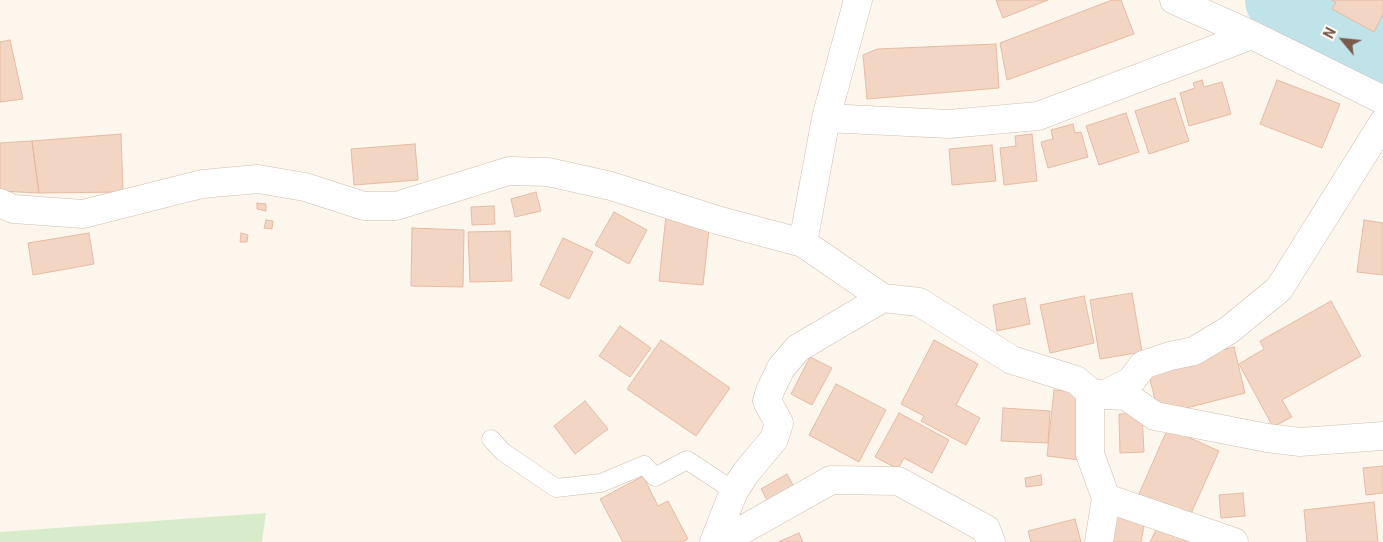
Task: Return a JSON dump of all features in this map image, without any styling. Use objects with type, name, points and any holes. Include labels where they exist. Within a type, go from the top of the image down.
[{"type":"street","points":[[803,243],[826,118],[858,0]]},
{"type":"street","points":[[1174,0],[1383,100]]},
{"type":"street","points":[[826,118],[949,124],[1038,116],[1252,36]]},
{"type":"street","points":[[1097,393],[1131,381],[1143,365],[1194,350],[1229,330],[1279,289],[1383,123]]},
{"type":"street","points":[[0,203],[13,209],[82,214],[202,184],[258,179],[305,187],[364,206],[396,206],[510,171],[548,172],[611,186],[717,220],[803,243],[883,298],[918,302],[1012,360],[1076,380],[1097,393],[1126,396],[1155,416],[1267,438],[1300,442],[1383,436]]},
{"type":"street","points":[[714,542],[734,491],[745,474],[774,439],[779,423],[767,401],[781,368],[798,348],[883,298]]},
{"type":"street","points":[[1097,393],[1090,454],[1106,498],[1099,542]]},
{"type":"street","points":[[721,542],[831,480],[840,480],[898,481],[986,529],[991,542]]},
{"type":"street","points":[[1106,498],[1234,542]]},
{"type":"lane","points":[[490,439],[503,452],[556,488],[601,483],[644,465],[654,478],[687,460],[734,491]]},
{"type":"green space","points":[[266,513],[262,542],[0,542],[0,532]]},
{"type":"building","points":[[996,0],[1048,0],[1003,18]]},
{"type":"building","points":[[1112,0],[1121,0],[1134,34],[1007,80],[1000,43]]},
{"type":"building","points":[[1332,0],[1383,0],[1383,14],[1374,32],[1332,9],[1336,2]]},
{"type":"building","points":[[10,40],[23,99],[0,102],[0,42]]},
{"type":"building","points":[[996,44],[999,88],[867,99],[863,55],[877,49]]},
{"type":"building","points":[[1202,80],[1204,87],[1222,82],[1231,114],[1189,126],[1180,93],[1195,88],[1193,83]]},
{"type":"building","points":[[1277,80],[1340,104],[1322,148],[1260,124]]},
{"type":"building","points":[[1175,98],[1189,141],[1149,154],[1135,111]]},
{"type":"building","points":[[1126,113],[1139,152],[1099,165],[1086,126]]},
{"type":"building","points":[[1073,124],[1075,133],[1081,132],[1088,157],[1048,168],[1041,142],[1053,139],[1051,130]]},
{"type":"building","points":[[121,134],[123,192],[39,193],[32,141]]},
{"type":"building","points":[[1032,134],[1037,181],[1004,185],[1000,148],[1016,146],[1015,136]]},
{"type":"building","points":[[32,141],[39,193],[0,191],[0,143]]},
{"type":"building","points":[[415,144],[418,180],[354,185],[351,149]]},
{"type":"building","points":[[992,145],[996,181],[952,185],[949,149]]},
{"type":"building","points":[[536,192],[541,211],[515,217],[511,199]]},
{"type":"building","points":[[257,203],[266,204],[266,211],[257,209]]},
{"type":"building","points":[[494,206],[495,224],[472,225],[471,207]]},
{"type":"building","points":[[614,212],[647,230],[629,264],[595,245]]},
{"type":"building","points":[[666,216],[710,220],[703,285],[659,281]]},
{"type":"building","points":[[266,220],[273,221],[272,229],[264,228]]},
{"type":"building","points":[[1364,220],[1383,223],[1383,275],[1357,272]]},
{"type":"building","points":[[412,228],[464,230],[463,287],[411,286]]},
{"type":"building","points":[[510,231],[512,281],[470,282],[468,232]]},
{"type":"building","points":[[89,233],[94,264],[33,275],[28,243]]},
{"type":"building","points":[[241,233],[248,235],[247,242],[240,242]]},
{"type":"building","points":[[563,238],[593,252],[569,299],[540,285]]},
{"type":"building","points":[[1132,293],[1142,352],[1100,359],[1090,300]]},
{"type":"building","points":[[1084,296],[1094,343],[1050,353],[1040,305]]},
{"type":"building","points":[[1025,298],[1030,324],[997,331],[993,305]]},
{"type":"building","points":[[1331,301],[1361,356],[1282,400],[1292,417],[1273,427],[1239,364],[1264,349],[1260,341]]},
{"type":"building","points":[[620,326],[651,348],[630,377],[599,356]]},
{"type":"building","points":[[661,340],[730,388],[696,436],[627,389]]},
{"type":"building","points":[[934,340],[978,364],[956,405],[980,418],[966,445],[921,421],[924,416],[901,404]]},
{"type":"building","points":[[1234,347],[1245,393],[1159,415],[1147,368]]},
{"type":"building","points":[[810,357],[832,368],[812,405],[791,394]]},
{"type":"building","points":[[836,384],[886,410],[859,462],[809,435]]},
{"type":"building","points":[[1054,390],[1088,393],[1080,460],[1047,456]]},
{"type":"building","points":[[585,401],[608,429],[575,454],[554,426]]},
{"type":"building","points":[[1003,408],[1050,411],[1048,443],[1001,441]]},
{"type":"building","points":[[899,413],[949,440],[932,473],[904,458],[898,469],[875,457]]},
{"type":"building","points":[[1142,413],[1144,452],[1120,453],[1119,414]]},
{"type":"building","points":[[1168,428],[1219,451],[1189,518],[1138,496]]},
{"type":"building","points":[[1383,466],[1383,493],[1366,495],[1363,468]]},
{"type":"building","points":[[787,474],[798,494],[772,509],[761,489]]},
{"type":"building","points":[[1041,475],[1042,485],[1026,487],[1025,478]]},
{"type":"building","points":[[643,476],[658,506],[668,501],[688,539],[682,542],[623,542],[600,499]]},
{"type":"building","points":[[1243,493],[1245,516],[1221,518],[1219,495]]},
{"type":"building","points":[[1374,502],[1378,542],[1307,542],[1304,510]]},
{"type":"building","points":[[1111,514],[1145,520],[1141,542],[1106,542]]},
{"type":"building","points":[[1075,519],[1081,542],[1031,542],[1028,531]]},
{"type":"building","points":[[1158,526],[1192,542],[1150,542]]},
{"type":"building","points":[[799,533],[803,542],[778,542]]},
{"type":"waterway","points":[[1279,0],[1383,51]]}]
